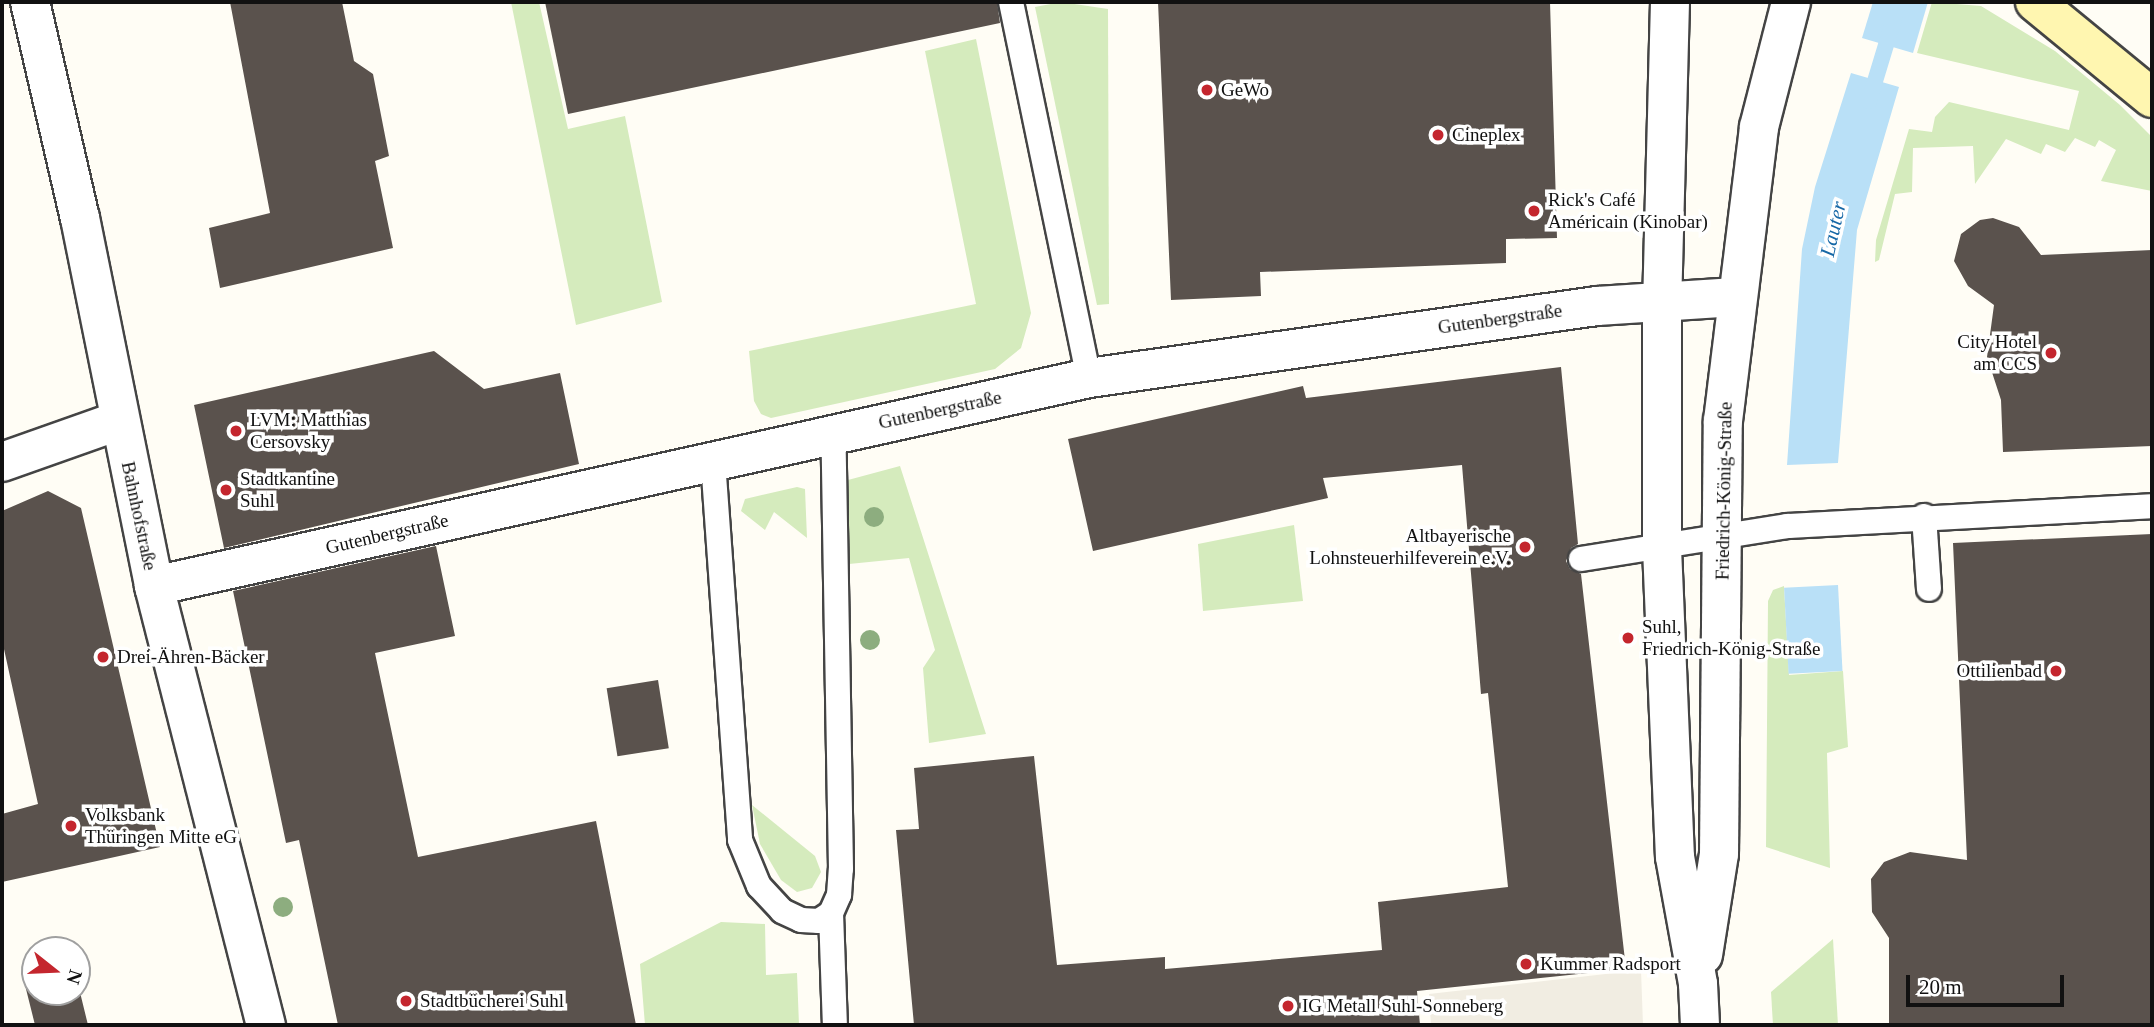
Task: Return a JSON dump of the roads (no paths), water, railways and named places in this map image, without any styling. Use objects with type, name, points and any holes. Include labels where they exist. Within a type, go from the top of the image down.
[{"type":"main road","points":[[2035,2],[2152,98]]},
{"type":"street","name":"Bahnhofstraße","points":[[30,2],[80,218],[118,421],[155,586],[266,1025]]},
{"type":"street","name":"Friedrich-König-Straße","points":[[1670,2],[1662,299],[1662,548],[1675,857],[1698,984],[1700,1025]]},
{"type":"street","name":"Friedrich-König-Straße","points":[[1698,984],[1719,854],[1723,421],[1736,297],[1759,127],[1791,2]]},
{"type":"street","name":"Gutenbergstraße","points":[[155,586],[833,432],[1089,378],[1597,306],[1662,299],[1736,297]]},
{"type":"street","points":[[2,462],[118,421]]},
{"type":"lane","points":[[1011,2],[1089,378]]},
{"type":"lane","points":[[833,432],[841,869],[839,895],[831,913],[835,1025]]},
{"type":"lane","points":[[713,461],[740,840],[747,865],[782,911],[801,920],[819,921],[831,913]]},
{"type":"lane","points":[[1581,559],[1787,526],[1924,516],[2152,506]]},
{"type":"lane","points":[[1924,516],[1929,589]]},
{"type":"water","points":[[1873,2],[1928,2],[1913,53],[1862,38]]},
{"type":"water","points":[[1851,73],[1899,87],[1857,230],[1838,463],[1787,465],[1802,249],[1815,187]]},
{"type":"water","points":[[1838,585],[1843,671],[1789,674],[1784,588]]},
{"type":"waterway","name":"Lauter","points":[[1869,101],[1899,2]]},
{"type":"place","name":"GeWo","points":[[1207,90]]},
{"type":"place","name":"Cineplex","points":[[1438,135]]},
{"type":"place","name":"Rick's Café Américain (Kinobar)","points":[[1534,211]]},
{"type":"place","name":"City Hotel am CCS","points":[[2051,353]]},
{"type":"place","name":"LVM: Matthias Cersovsky","points":[[236,431]]},
{"type":"place","name":"Stadtkantine Suhl","points":[[226,490]]},
{"type":"place","name":"Altbayerische Lohnsteuerhilfeverein e.V.","points":[[1525,547]]},
{"type":"place","name":"Suhl, Friedrich-König-Straße","points":[[1628,638]]},
{"type":"place","name":"Drei-Ähren-Bäcker","points":[[103,657]]},
{"type":"place","name":"Ottilienbad","points":[[2056,671]]},
{"type":"place","name":"Volksbank Thüringen Mitte eG","points":[[71,826]]},
{"type":"place","name":"Kummer Radsport","points":[[1526,964]]},
{"type":"place","name":"Stadtbücherei Suhl","points":[[406,1001]]},
{"type":"place","name":"IG Metall Suhl-Sonneberg","points":[[1288,1006]]}]
